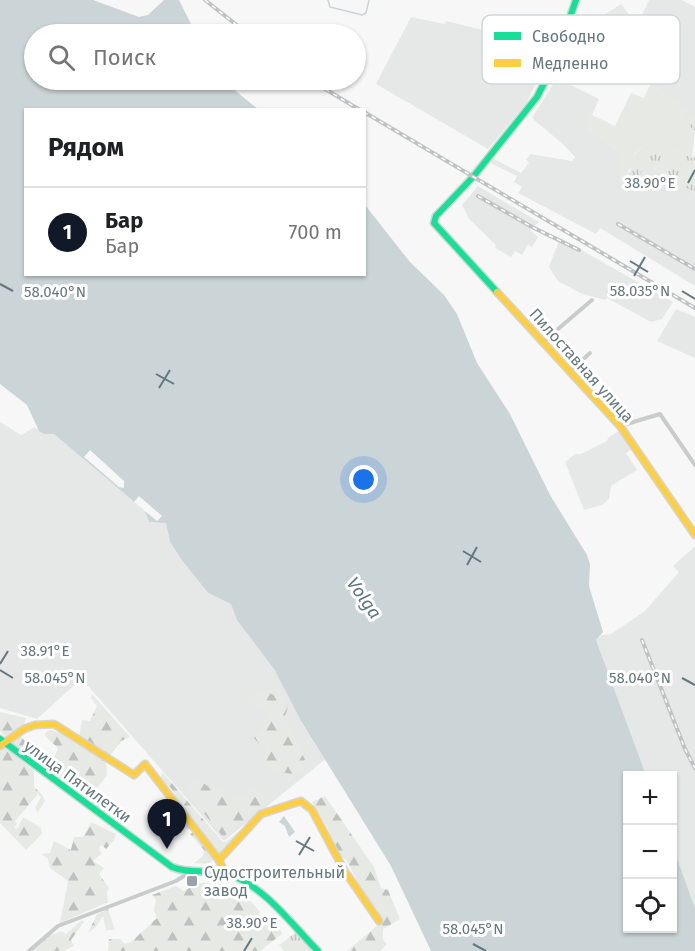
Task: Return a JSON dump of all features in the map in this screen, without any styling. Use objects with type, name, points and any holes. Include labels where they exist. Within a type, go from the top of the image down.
[{"type":"street","name":"Пилоставная улица","points":[[571,15],[576,0]]},
{"type":"street","name":"Пилоставная улица","points":[[542,84],[525,113],[487,156],[470,180],[436,216],[435,224],[544,340],[620,426],[695,535]]},
{"type":"street","points":[[544,340],[592,300]]},
{"type":"street","points":[[571,370],[590,353]]},
{"type":"street","points":[[620,426],[660,414],[695,465]]},
{"type":"street","points":[[2,743],[24,729],[35,725],[54,724],[134,775],[145,764],[219,860],[225,873]]},
{"type":"street","name":"улица Пятилетки","points":[[2,743],[167,864],[187,873],[225,873],[247,884],[318,951]]},
{"type":"street","points":[[219,860],[266,811],[301,801],[312,810],[344,870],[379,921]]},
{"type":"street","points":[[29,951],[58,926],[177,880],[187,873]]},
{"type":"shaded area","points":[[649,0],[682,0],[695,7],[695,117],[653,84],[680,84],[680,15],[642,15]]},
{"type":"shaded area","points":[[411,17],[445,24],[446,21],[482,30],[482,84],[536,84],[527,102],[488,149],[376,84]]},
{"type":"shaded area","points":[[553,84],[569,84],[599,99],[587,127],[622,154],[620,176],[626,177],[628,174],[637,179],[642,171],[652,168],[695,193],[695,286],[600,228],[596,234],[518,193],[522,187],[514,182],[517,176],[489,162],[492,158],[521,173],[529,163],[526,160],[530,154],[572,161],[575,157],[532,118]]},
{"type":"shaded area","points":[[478,186],[539,222],[530,230],[538,237],[532,247],[528,245],[522,255],[515,251],[511,257],[495,248],[496,245],[469,219],[462,205]]},
{"type":"shaded area","points":[[560,238],[673,302],[662,319],[651,322],[607,298],[605,300],[580,293],[558,281],[549,267]]},
{"type":"shaded area","points":[[676,309],[695,317],[695,358],[657,341]]},
{"type":"shaded area","points":[[0,422],[21,435],[35,427],[44,434],[54,434],[145,511],[151,523],[160,521],[166,523],[170,542],[181,559],[208,593],[231,604],[237,620],[274,669],[300,719],[327,758],[224,841],[89,687],[80,680],[37,719],[0,708]]},
{"type":"shaded area","points":[[619,431],[632,449],[626,453],[637,470],[611,486],[609,499],[602,505],[584,510],[565,462],[575,454],[581,454],[607,441]]},
{"type":"shaded area","points":[[695,546],[695,908],[677,858],[677,771],[645,771],[596,640],[602,635],[611,634],[645,611],[679,572],[673,566]]},
{"type":"green space","points":[[621,4],[628,13],[628,15],[604,15]]},
{"type":"green space","points":[[652,84],[686,109],[680,119],[695,131],[692,158],[655,141],[649,150],[642,147],[633,155],[646,160],[642,166],[629,169],[626,178],[620,176],[618,172],[622,154],[587,127],[592,115],[615,126],[631,93],[644,98]]},
{"type":"green space","points":[[686,109],[695,117],[695,131],[680,119]]},
{"type":"green space","points":[[655,141],[692,158],[695,154],[695,193],[652,168],[645,173],[642,171],[637,180],[628,174],[637,159],[633,156],[642,147]]},
{"type":"green space","points":[[263,690],[282,699],[288,707],[284,719],[297,738],[298,748],[305,759],[300,771],[292,774],[270,770],[262,758],[266,751],[253,737],[267,723],[270,712],[247,701],[254,693]]},
{"type":"green space","points":[[92,694],[130,737],[121,741],[106,761],[107,775],[95,791],[110,812],[107,813],[43,767],[43,763],[54,758],[58,748],[45,736],[46,732],[51,730],[79,738],[82,720],[90,721],[97,706],[91,698]]},
{"type":"green space","points":[[0,712],[26,718],[24,724],[8,739],[0,731]]},
{"type":"green space","points":[[21,737],[40,756],[37,763],[12,743],[16,738]]},
{"type":"green space","points":[[6,748],[34,771],[34,787],[45,801],[38,812],[35,808],[41,797],[38,794],[15,821],[17,824],[14,828],[17,829],[23,817],[41,828],[42,834],[26,850],[0,823],[0,750]]},
{"type":"green space","points":[[163,773],[223,842],[249,823],[249,826],[231,844],[224,847],[220,855],[185,812],[171,788],[159,779]]},
{"type":"green space","points":[[196,778],[212,789],[219,788],[225,799],[231,801],[235,795],[247,798],[249,794],[245,791],[249,786],[259,793],[264,804],[223,837],[189,795],[189,783]]},
{"type":"green space","points":[[325,796],[374,867],[381,888],[388,890],[400,919],[383,929],[383,940],[387,944],[380,951],[347,951],[379,924],[347,861],[337,853],[328,829],[312,802]]},
{"type":"green space","points":[[161,800],[167,800],[191,827],[188,829],[184,827],[178,817],[170,814],[164,823],[156,824],[153,814]]},
{"type":"green space","points":[[91,822],[116,834],[106,849],[102,845],[99,847],[101,854],[93,861],[104,868],[99,874],[109,888],[108,902],[60,923],[68,881],[50,868],[48,859],[42,854],[50,853],[54,841],[71,850],[74,837],[83,837]]},
{"type":"green space","points":[[194,832],[216,859],[207,864],[194,863],[203,856],[204,850],[190,834]]},
{"type":"green space","points":[[200,883],[220,884],[241,892],[260,912],[258,922],[281,930],[282,934],[260,951],[108,951],[109,939],[120,939],[125,944],[131,942],[157,918],[154,910],[156,900],[152,895],[176,886],[183,891]]},
{"type":"green space","points":[[108,909],[115,930],[106,930],[103,916],[96,927],[88,933],[97,914]]},
{"type":"green space","points":[[82,920],[84,922],[71,940],[74,946],[63,951],[31,951],[44,938],[61,931],[66,934]]},
{"type":"green space","points":[[295,933],[313,951],[284,951],[279,945]]},
{"type":"water","name":"Volga","points":[[0,0],[93,0],[139,17],[148,15],[164,0],[179,0],[191,24],[24,24],[24,90],[234,90],[257,108],[24,108],[24,276],[366,276],[366,206],[410,262],[444,295],[457,314],[477,363],[510,414],[550,495],[587,555],[590,564],[589,586],[603,632],[596,640],[645,771],[623,771],[623,933],[677,933],[677,858],[695,908],[695,951],[431,951],[391,866],[300,719],[274,669],[237,620],[231,604],[208,593],[170,542],[166,523],[149,522],[145,511],[54,434],[44,434],[39,431],[27,405],[0,384]]},
{"type":"water","points":[[284,816],[295,832],[289,837],[285,826],[279,822]]},
{"type":"pier","points":[[90,450],[124,481],[124,488],[119,487],[84,457]]},
{"type":"pier","points":[[139,496],[162,516],[157,521],[134,502]]},
{"type":"waterway","points":[[328,0],[330,7],[362,15],[366,13],[369,0]]},
{"type":"railway","points":[[205,0],[235,24]]},
{"type":"railway","points":[[327,90],[357,108]]},
{"type":"railway","points":[[366,113],[695,308]]},
{"type":"railway","points":[[478,196],[532,227],[579,250]]},
{"type":"railway","points":[[618,224],[695,269]]},
{"type":"railway","points":[[642,640],[685,749],[695,768]]},
{"type":"traffic: fast","points":[[571,15],[576,0]]},
{"type":"traffic: fast","points":[[497,292],[434,223],[436,216],[473,177],[537,97],[544,84]]},
{"type":"traffic: fast","points":[[0,739],[172,867],[187,871],[224,873],[244,881],[267,898],[318,951]]},
{"type":"traffic: slow","points":[[497,292],[620,426],[695,535]]},
{"type":"traffic: slow","points":[[0,746],[24,729],[35,725],[54,724],[134,775],[145,764],[219,860]]},
{"type":"traffic: slow","points":[[225,873],[219,860],[261,814],[301,801],[312,810],[344,870],[379,921]]},
{"type":"place","name":"Бар","points":[[167,849]]},
{"type":"place","name":"Судостроительный завод","points":[[192,881]]}]
